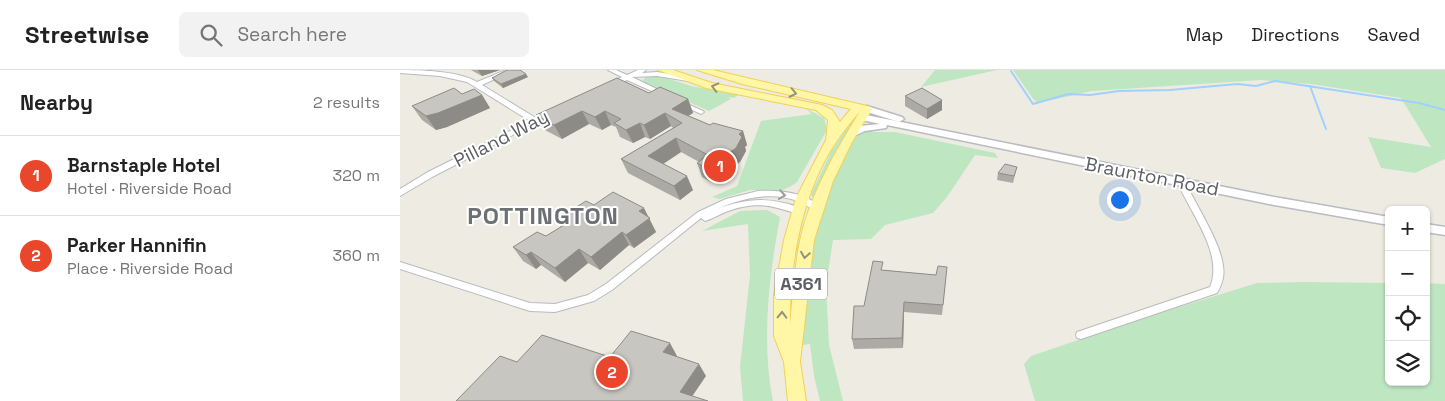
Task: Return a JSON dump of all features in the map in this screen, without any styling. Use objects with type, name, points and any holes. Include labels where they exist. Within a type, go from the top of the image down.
[{"type":"main road","name":"Braunton Road","points":[[663,70],[688,79],[737,92],[818,107],[860,112],[892,124],[915,127],[998,146],[1385,220]]},
{"type":"main road","name":"Braunton Road","points":[[702,70],[860,112],[902,120],[915,127]]},
{"type":"main road","name":"A361","points":[[797,401],[792,362],[782,336],[782,296],[785,268],[800,204],[830,142],[836,125],[835,120],[825,110],[818,107]]},
{"type":"main road","name":"A361","points":[[792,362],[799,333],[804,258],[816,207],[860,112]]},
{"type":"main road","name":"A361","points":[[830,142],[860,112]]},
{"type":"main road","points":[[851,134],[863,128],[892,124]]},
{"type":"main road","points":[[1430,229],[1445,231]]},
{"type":"street","points":[[479,84],[511,70]]},
{"type":"street","points":[[611,70],[632,74],[657,74],[688,79]]},
{"type":"street","points":[[601,90],[642,70]]},
{"type":"street","points":[[400,71],[457,77],[479,84],[535,121]]},
{"type":"street","points":[[632,74],[701,112]]},
{"type":"street","name":"Pilland Way","points":[[400,193],[431,174],[560,109]]},
{"type":"street","points":[[1081,335],[1214,290],[1218,285],[1216,254],[1181,181]]},
{"type":"street","points":[[400,265],[530,307],[555,308],[591,298],[610,287],[690,226],[701,214],[718,204],[740,196],[765,193],[800,204]]},
{"type":"street","points":[[690,226],[730,208],[752,202],[770,201],[816,207]]},
{"type":"green space","points":[[935,70],[997,70],[921,87]]},
{"type":"green space","points":[[1013,70],[1445,70],[1445,159],[1415,173],[1381,168],[1368,137],[1431,147],[1401,98],[1311,84],[1261,80],[1092,91],[1038,103]]},
{"type":"green space","points":[[646,76],[660,76],[691,86],[738,95],[734,98],[728,97],[731,99],[709,111],[664,91],[679,92],[661,90],[642,82]]},
{"type":"green space","points":[[805,108],[824,118],[827,130],[797,182],[783,190],[750,190],[720,199],[712,197],[737,186],[761,121],[812,114]]},
{"type":"green space","points":[[851,122],[853,122],[834,154],[813,198],[811,194],[831,152]]},
{"type":"green space","points":[[868,129],[873,132],[895,132],[995,153],[998,158],[975,155],[947,197],[933,213],[885,225],[871,239],[833,240],[826,286],[829,345],[843,401],[820,401],[814,376],[810,344],[802,345],[811,242],[829,185],[853,138]]},
{"type":"green space","points":[[767,210],[780,217],[770,286],[767,332],[769,378],[773,401],[743,401],[740,367],[750,275],[748,224],[702,231],[740,211]]},
{"type":"green space","points":[[1257,283],[1385,283],[1385,386],[1430,386],[1430,283],[1445,284],[1445,401],[1035,401],[1024,364],[1031,356],[1137,320]]},
{"type":"building","points":[[507,70],[520,70],[526,74],[501,84],[492,78]]},
{"type":"building","points":[[617,78],[649,93],[660,87],[688,99],[672,109],[710,125],[713,123],[743,131],[739,134],[742,137],[736,148],[707,168],[697,163],[708,155],[676,138],[648,156],[687,176],[674,186],[621,159],[682,123],[665,113],[644,125],[640,123],[626,130],[614,123],[621,119],[605,111],[595,117],[582,111],[554,125],[536,115]]},
{"type":"building","points":[[454,88],[462,94],[474,89],[482,95],[426,116],[412,106]]},
{"type":"building","points":[[922,88],[942,100],[927,109],[905,96]]},
{"type":"building","points":[[1005,164],[1017,167],[1014,176],[998,173]]},
{"type":"building","points":[[613,192],[644,208],[639,211],[650,218],[626,235],[622,232],[591,257],[579,249],[555,268],[531,252],[526,255],[513,247],[537,232],[546,236],[564,225],[556,220],[586,201],[594,205]]},
{"type":"building","points":[[873,261],[883,262],[881,270],[936,275],[938,266],[947,267],[943,305],[904,302],[902,338],[852,339],[854,306],[864,306]]},
{"type":"building","points":[[631,331],[670,343],[663,352],[699,364],[680,392],[708,401],[456,401],[500,356],[517,362],[542,335],[610,357]]},
{"type":"waterway","points":[[1011,71],[1033,104],[1068,94],[1090,95],[1119,91],[1170,90],[1237,84],[1256,86],[1275,81],[1310,86]]},
{"type":"waterway","points":[[1310,86],[1419,103],[1445,110]]},
{"type":"waterway","points":[[1310,86],[1326,129]]},
{"type":"place","name":"Barnstaple Hotel","points":[[720,166]]},
{"type":"place","name":"Parker Hannifin","points":[[612,372]]},
{"type":"district","name":"POTTINGTON","points":[[543,216]]}]
